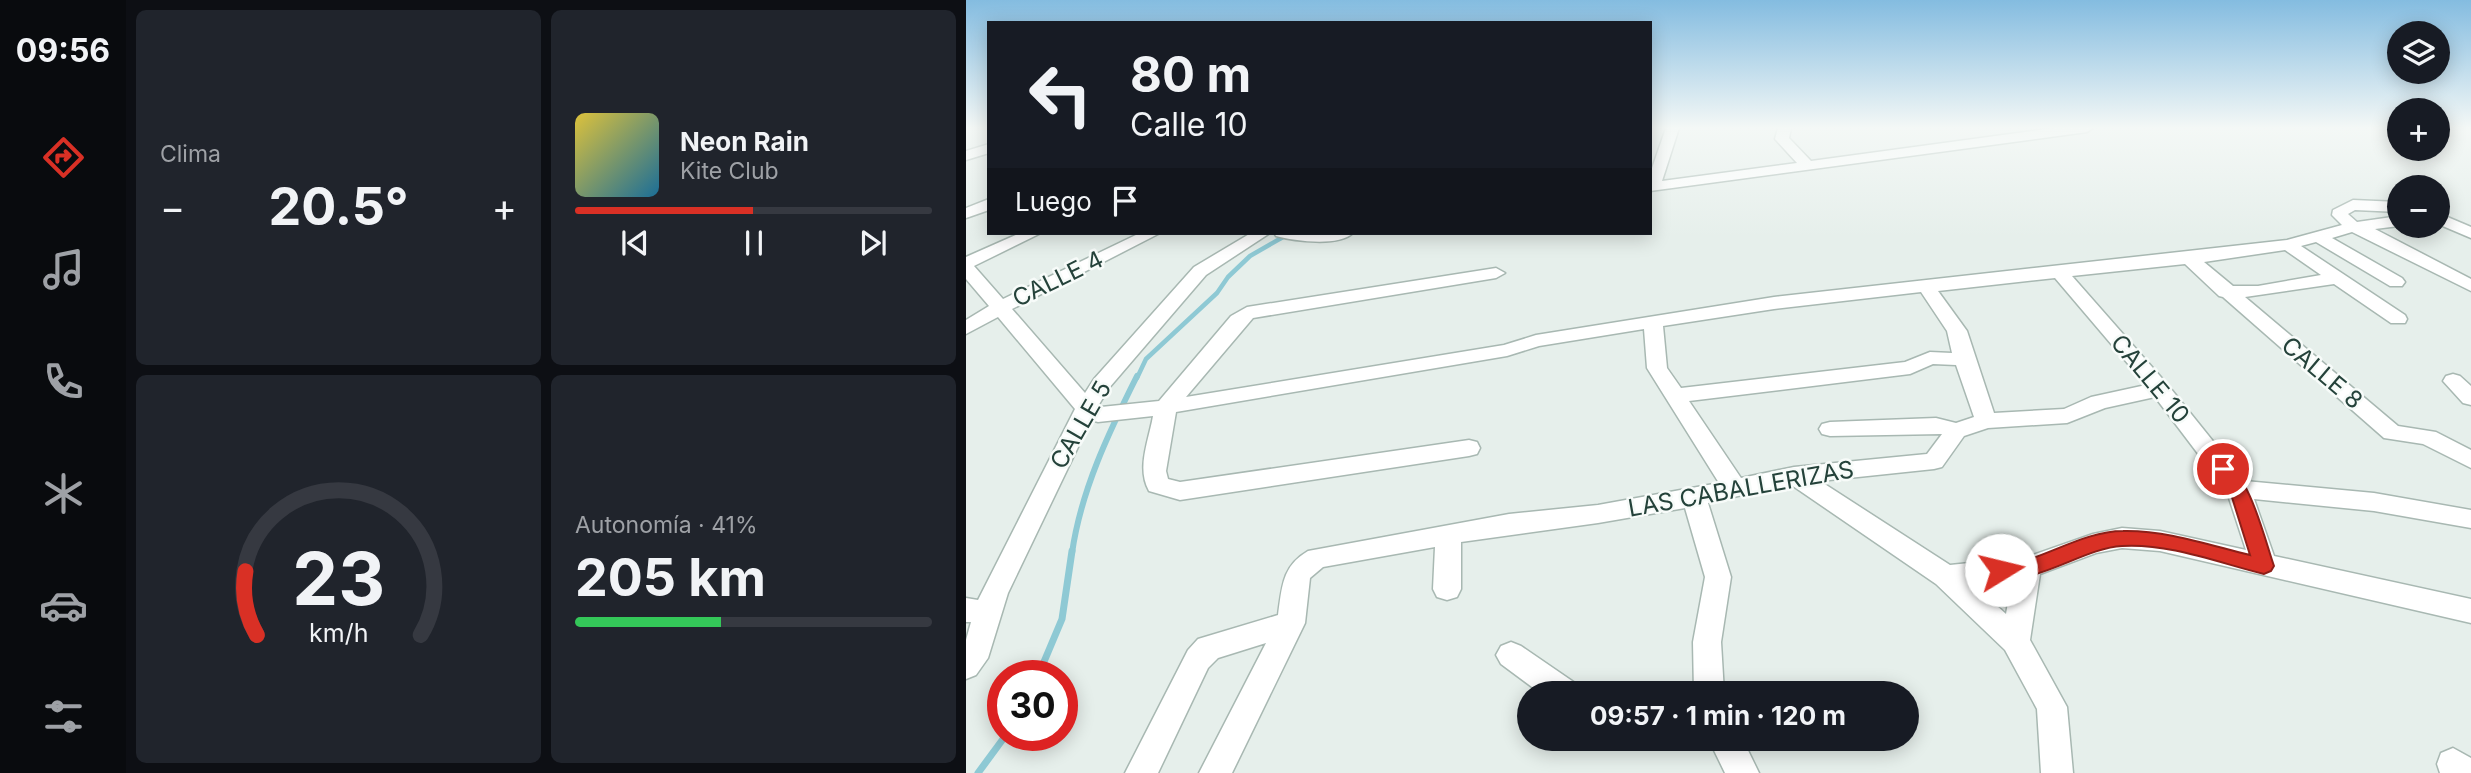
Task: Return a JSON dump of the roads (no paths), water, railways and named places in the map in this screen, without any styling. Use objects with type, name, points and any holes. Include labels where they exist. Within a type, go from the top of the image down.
[{"type":"street","points":[[1660,164],[1652,187],[1822,164]]},
{"type":"street","points":[[966,213],[987,205]]},
{"type":"street","points":[[2387,206],[2353,205],[2341,210],[2340,215],[2353,227],[2371,233],[2471,286]]},
{"type":"street","points":[[2450,216],[2471,217]]},
{"type":"street","points":[[2450,221],[2471,233]]},
{"type":"street","points":[[966,268],[998,309],[1086,408],[1098,415],[1166,407],[1507,350],[1536,341],[1774,303],[2288,246],[2353,227],[2387,223]]},
{"type":"street","points":[[966,263],[1029,235]]},
{"type":"street","name":"CALLE 4","points":[[966,328],[998,309],[1148,235]]},
{"type":"street","name":"CALLE 5","points":[[966,666],[978,649],[977,611],[994,593],[1086,408],[1101,384],[1200,271],[1259,235]]},
{"type":"street","points":[[1290,235],[1329,235]]},
{"type":"street","points":[[2319,237],[2396,282]]},
{"type":"street","points":[[2288,246],[2398,318]]},
{"type":"street","name":"CALLE 8","points":[[2188,257],[2225,292],[2392,433],[2428,437],[2471,460]]},
{"type":"street","points":[[1469,448],[1180,491],[1158,485],[1154,471],[1166,407],[1238,320],[1247,313],[1496,273]]},
{"type":"street","name":"CALLE 10","points":[[2060,273],[2161,390],[2238,489],[2264,566]]},
{"type":"street","points":[[2225,292],[2258,292],[2338,278]]},
{"type":"street","points":[[1925,285],[1957,331],[1986,421]]},
{"type":"street","points":[[1653,324],[1657,368],[1735,488]]},
{"type":"street","points":[[1673,396],[1910,368],[1930,358],[1964,359]]},
{"type":"street","points":[[2453,381],[2471,398]]},
{"type":"street","points":[[1830,429],[1936,425],[1956,431],[1986,421],[2067,416],[2099,402],[2161,390]]},
{"type":"street","name":"LAS CABALLERIZAS","points":[[1291,623],[1297,575],[1305,565],[1317,558],[1694,497],[1794,475],[1934,461],[1956,431]]},
{"type":"street","points":[[1794,475],[1946,576],[2015,641],[2052,707],[2057,773]]},
{"type":"street","points":[[2238,489],[2374,502],[2471,519]]},
{"type":"street","points":[[1694,497],[1718,577],[1707,642],[1709,681]]},
{"type":"street","points":[[1447,589],[1448,535]]},
{"type":"street","points":[[1946,576],[2028,568],[2093,544],[2122,538],[2160,541],[2471,611]]},
{"type":"street","points":[[2015,641],[2028,568]]},
{"type":"street","points":[[1141,773],[1198,659],[1208,648],[1291,623]]},
{"type":"street","points":[[1215,773],[1291,623]]},
{"type":"street","points":[[1511,655],[1547,681]]},
{"type":"street","points":[[1731,751],[1743,773]]},
{"type":"waterway","points":[[1280,239],[1287,235]]},
{"type":"waterway","points":[[1137,378],[1146,359],[1217,293],[1228,277],[1250,256],[1283,237]]},
{"type":"waterway","points":[[1072,553],[1089,484],[1137,376]]},
{"type":"waterway","points":[[1045,660],[1062,619],[1072,551]]},
{"type":"waterway","points":[[978,773],[994,751]]}]
